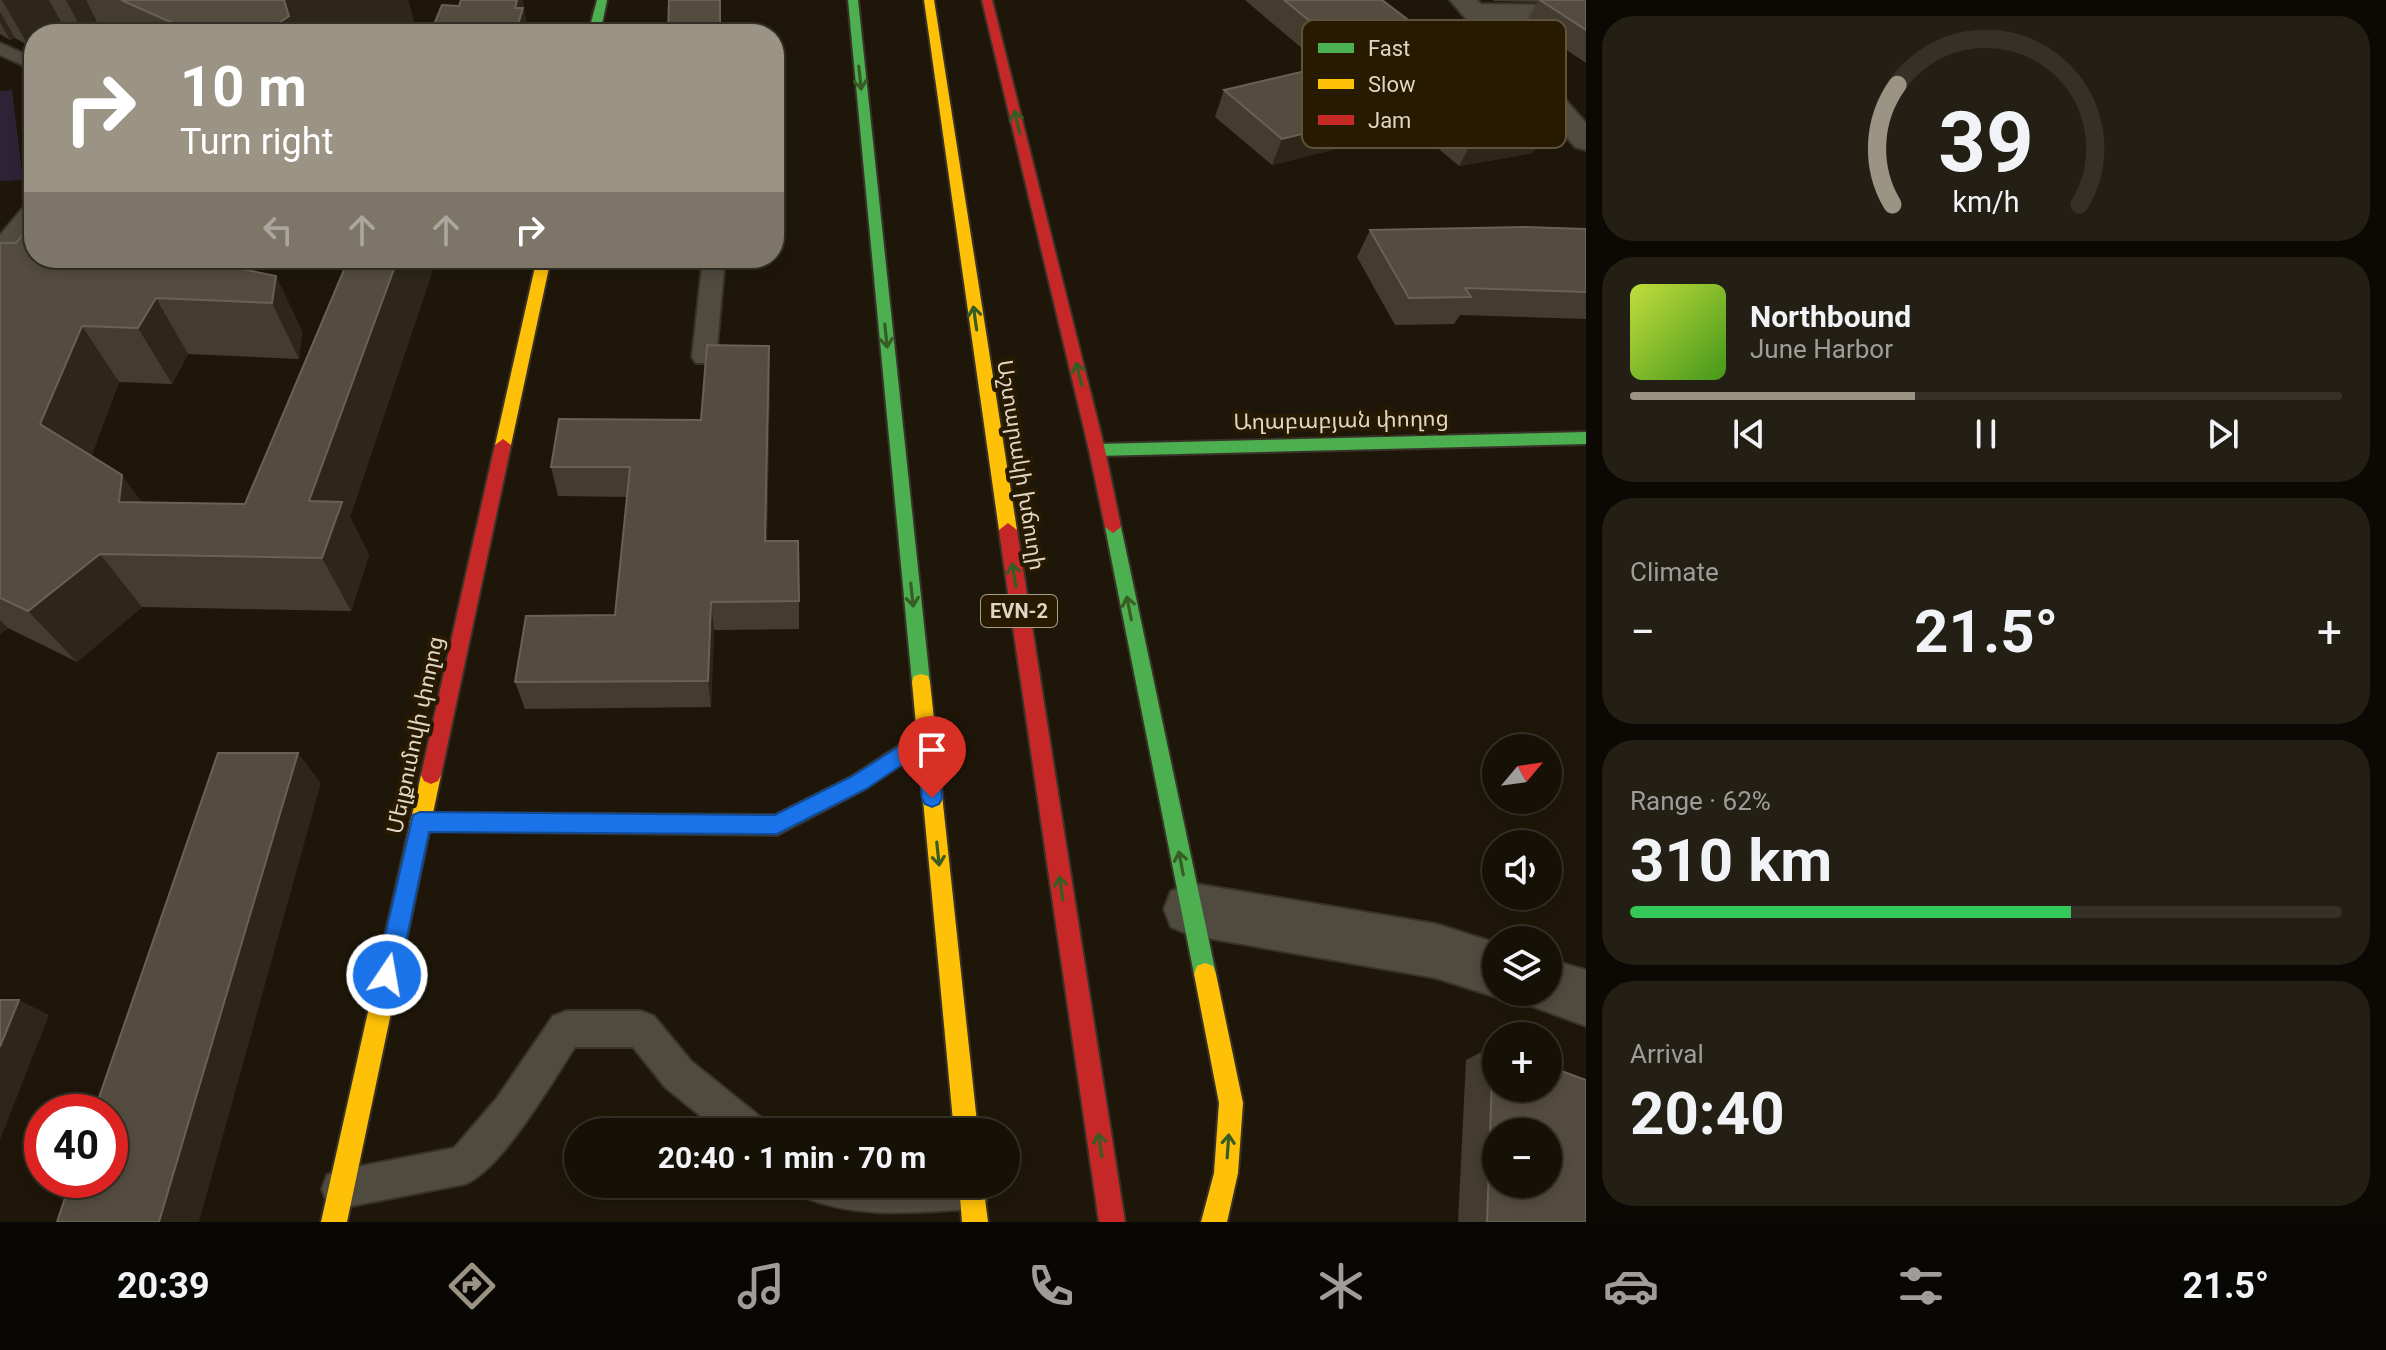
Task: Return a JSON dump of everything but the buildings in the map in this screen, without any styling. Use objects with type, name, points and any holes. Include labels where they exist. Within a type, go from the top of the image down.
[{"type":"street","points":[[596,24],[602,0]]},
{"type":"street","points":[[853,0],[965,1118]]},
{"type":"street","name":"Աշտարակի խճուղի","points":[[929,0],[1112,1222]]},
{"type":"street","points":[[987,0],[1097,450],[1231,1103],[1226,1173],[1214,1222]]},
{"type":"street","points":[[1470,6],[1586,13]]},
{"type":"street","points":[[1566,118],[1586,141]]},
{"type":"street","name":"Մելքումովի փողոց","points":[[338,1206],[542,268]]},
{"type":"street","name":"Աղաբաբյան փողոց","points":[[1097,450],[1586,438]]},
{"type":"street","points":[[420,822],[777,825],[858,783],[926,737]]},
{"type":"street","points":[[1190,909],[1436,951],[1482,966]]},
{"type":"street","points":[[1562,990],[1586,998]]},
{"type":"lane","points":[[0,48],[24,60]]},
{"type":"lane","points":[[0,249],[24,219]]},
{"type":"lane","points":[[704,357],[713,268]]},
{"type":"lane","points":[[338,1206],[465,1165],[510,1111],[566,1029],[641,1029],[678,1074],[733,1118]]},
{"type":"lane","points":[[952,1198],[972,1199]]},
{"type":"shaded area","points":[[12,90],[23,180],[0,181],[0,91]]},
{"type":"traffic: fast","points":[[596,24],[602,0]]},
{"type":"traffic: fast","points":[[853,0],[921,682]]},
{"type":"traffic: fast","points":[[1097,450],[1586,438]]},
{"type":"traffic: fast","points":[[1113,527],[1205,974]]},
{"type":"traffic: fast","points":[[420,822],[777,825],[858,783],[926,737]]},
{"type":"traffic: slow","points":[[929,0],[1008,530]]},
{"type":"traffic: slow","points":[[503,445],[542,268]]},
{"type":"traffic: slow","points":[[921,682],[965,1118]]},
{"type":"traffic: slow","points":[[334,1222],[431,775]]},
{"type":"traffic: slow","points":[[1205,974],[1231,1103],[1226,1173],[1214,1222]]},
{"type":"traffic: slow","points":[[972,1198],[975,1222]]},
{"type":"traffic: jam","points":[[987,0],[1113,527]]},
{"type":"traffic: jam","points":[[431,775],[503,445]]},
{"type":"traffic: jam","points":[[1008,530],[1112,1222]]},
{"type":"route","points":[[387,975],[420,822],[777,825],[858,783],[926,737],[932,798]]}]
